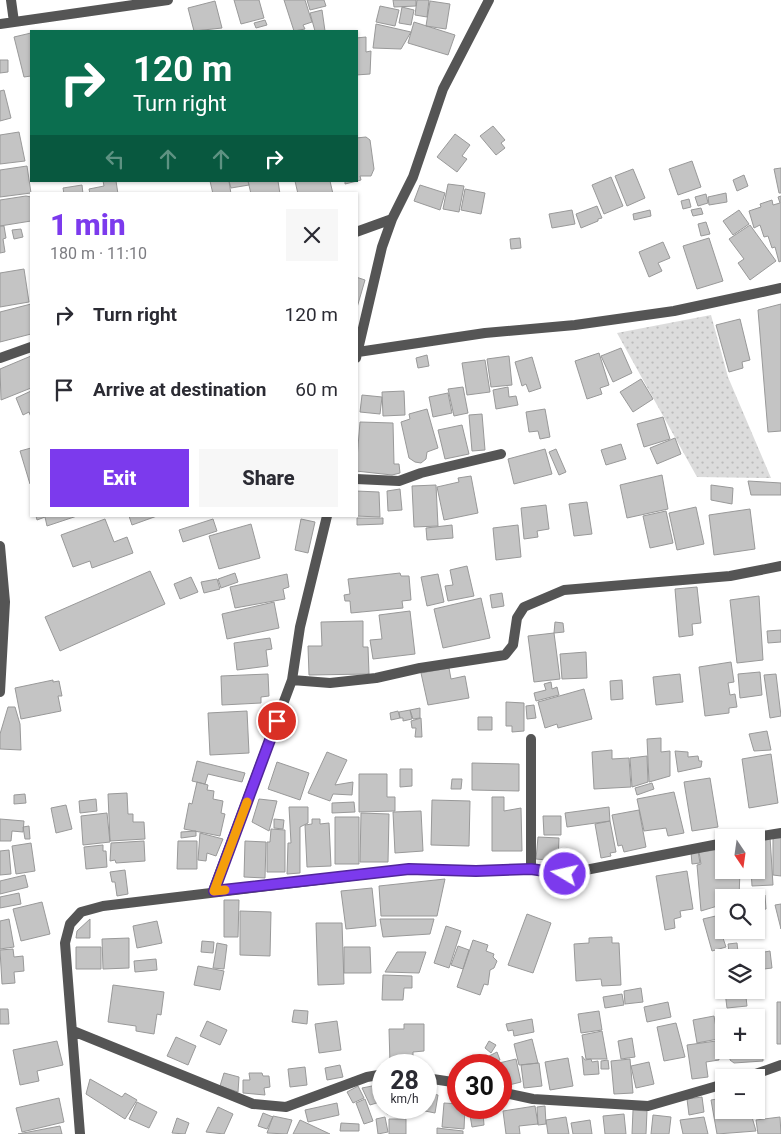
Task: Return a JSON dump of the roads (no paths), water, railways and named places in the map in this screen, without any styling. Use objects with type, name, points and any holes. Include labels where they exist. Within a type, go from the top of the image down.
[{"type":"street","points":[[11,0],[14,22]]},
{"type":"street","points":[[0,24],[168,0]]},
{"type":"street","points":[[358,352],[382,247],[392,219],[413,177],[443,89],[489,0]]},
{"type":"street","points":[[358,231],[392,219]]},
{"type":"street","points":[[358,356],[485,333],[575,325],[674,311],[781,288]]},
{"type":"street","points":[[0,358],[30,347]]},
{"type":"street","points":[[358,479],[399,481],[421,473],[501,454]]},
{"type":"street","points":[[214,891],[292,680],[300,627],[328,517]]},
{"type":"street","points":[[0,546],[5,602],[0,692]]},
{"type":"street","points":[[292,680],[330,683],[376,678],[420,668],[505,655],[513,645],[517,618],[524,607],[564,590],[730,576],[781,566]]},
{"type":"street","points":[[531,739],[531,869]]},
{"type":"street","points":[[765,836],[781,833]]},
{"type":"street","points":[[80,1134],[74,1031],[65,943],[70,924],[81,912],[103,906],[214,891],[409,869],[476,871],[531,869],[565,874],[715,845]]},
{"type":"street","points":[[74,1031],[253,1104],[286,1107],[372,1076]]},
{"type":"street","points":[[765,1071],[781,1065]]},
{"type":"street","points":[[512,1094],[533,1099],[648,1106],[715,1087]]}]
